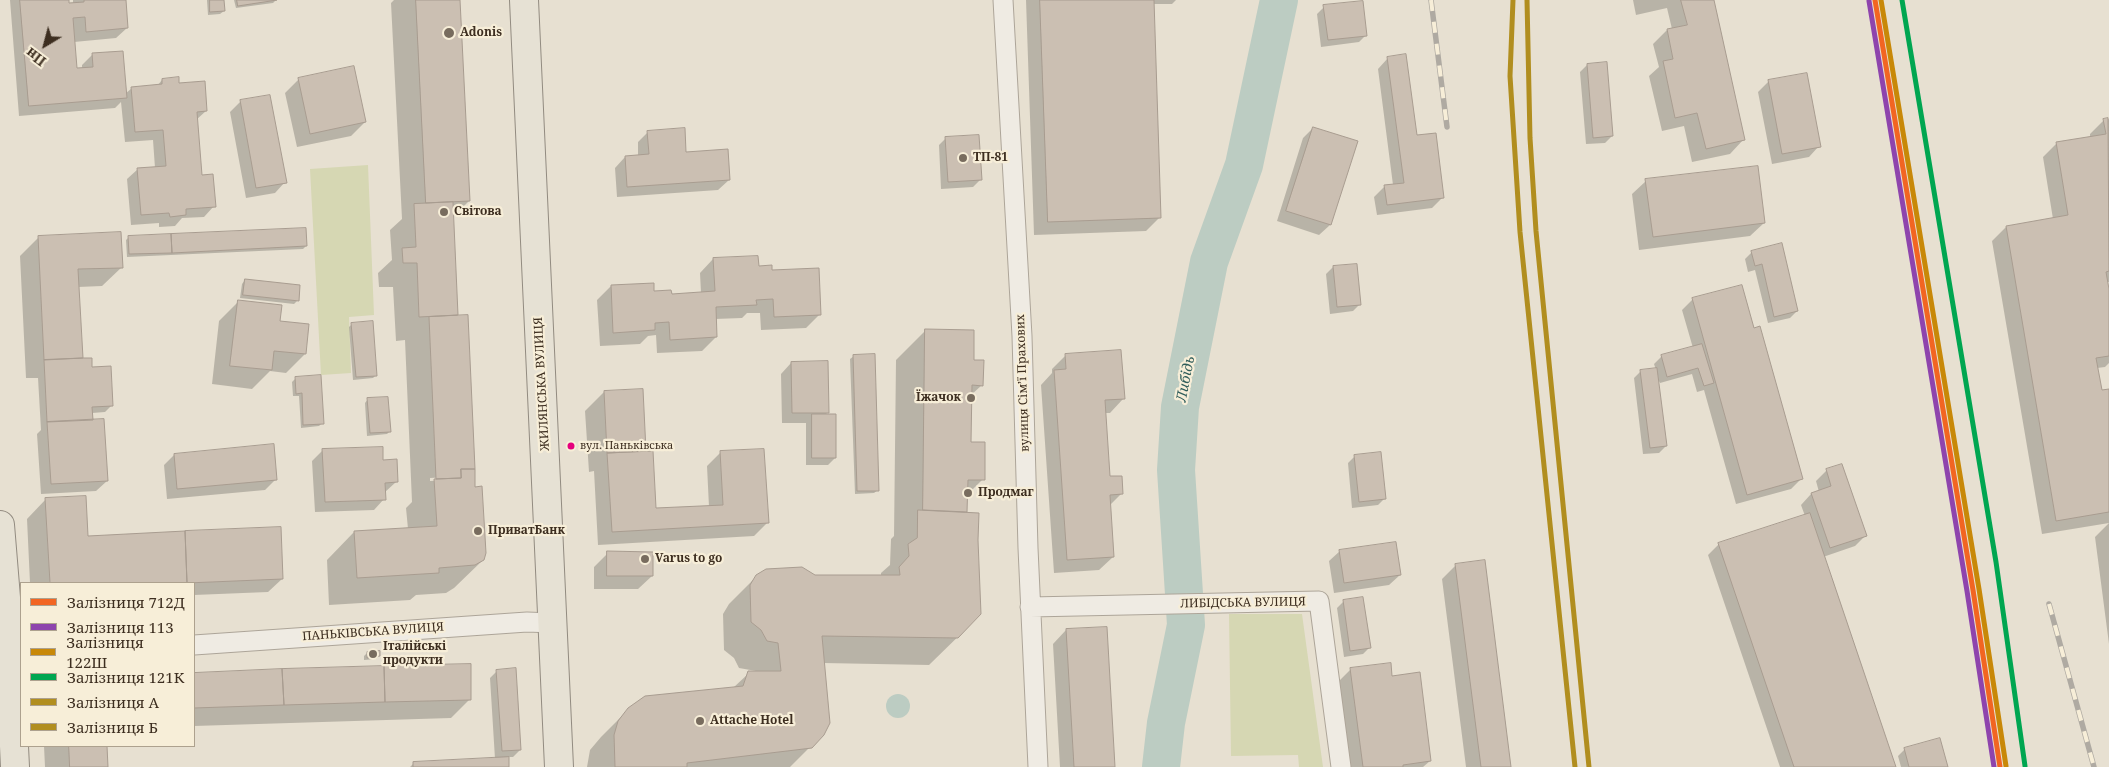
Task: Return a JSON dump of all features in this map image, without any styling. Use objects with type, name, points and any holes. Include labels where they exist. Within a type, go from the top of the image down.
[{"type":"main road","name":"ЖИЛЯНСЬКА ВУЛИЦЯ","points":[[524,0],[559,767]]},
{"type":"main road","points":[[0,526],[10,656],[15,767]]},
{"type":"street","name":"вулиця Сімʼї Прахових","points":[[1003,0],[1022,336],[1030,608],[1038,767]]},
{"type":"street","name":"ЛИБІДСЬКА ВУЛИЦЯ","points":[[1030,608],[1320,602],[1341,767]]},
{"type":"street","name":"ПАНЬКІВСЬКА ВУЛИЦЯ","points":[[195,645],[527,622],[553,623]]},
{"type":"green space","points":[[368,165],[374,315],[349,317],[351,373],[321,375],[310,169]]},
{"type":"green space","points":[[1229,614],[1302,614],[1323,767],[1299,767],[1298,755],[1231,756]]},
{"type":"shaded area","points":[[898,694],[906,698],[910,706],[906,714],[898,718],[890,714],[886,706],[890,698]]},
{"type":"building","points":[[20,0],[69,0],[69,3],[84,2],[84,0],[126,0],[128,28],[86,32],[85,17],[73,18],[77,68],[93,67],[92,53],[123,51],[127,98],[29,106]]},
{"type":"building","points":[[210,0],[224,0],[225,11],[210,12]]},
{"type":"building","points":[[237,0],[277,0],[238,6]]},
{"type":"building","points":[[416,0],[460,0],[470,201],[426,203]]},
{"type":"building","points":[[1040,0],[1154,0],[1161,218],[1048,222]]},
{"type":"building","points":[[1681,0],[1714,0],[1745,140],[1706,149],[1697,113],[1675,118],[1663,61],[1673,59],[1667,29],[1687,25]]},
{"type":"building","points":[[1363,1],[1367,36],[1328,40],[1323,5]]},
{"type":"building","points":[[1406,54],[1417,135],[1436,133],[1444,198],[1387,205],[1384,185],[1404,183],[1387,57]]},
{"type":"building","points":[[1607,62],[1613,136],[1593,138],[1587,64]]},
{"type":"building","points":[[354,66],[366,122],[310,134],[298,78]]},
{"type":"building","points":[[1807,73],[1821,147],[1782,154],[1768,80]]},
{"type":"building","points":[[179,77],[179,83],[205,81],[207,111],[197,112],[202,175],[213,174],[216,207],[186,209],[186,215],[170,217],[169,213],[141,215],[137,168],[166,166],[163,130],[135,132],[131,87],[162,84],[162,79]]},
{"type":"building","points":[[270,95],[287,183],[256,188],[240,100]]},
{"type":"building","points":[[2108,118],[2109,271],[2106,272],[2109,289],[2109,356],[2096,358],[2102,390],[2109,389],[2109,512],[2056,521],[2006,226],[2068,215],[2056,142],[2106,134],[2103,119]]},
{"type":"building","points":[[1313,127],[1358,141],[1331,225],[1286,211]]},
{"type":"building","points":[[685,128],[686,152],[728,149],[730,180],[627,187],[625,156],[649,154],[647,131]]},
{"type":"building","name":"ТП-81","points":[[979,135],[982,180],[948,182],[945,137]]},
{"type":"building","points":[[1758,166],[1765,223],[1653,237],[1645,179]]},
{"type":"building","points":[[453,202],[458,315],[419,317],[417,263],[403,263],[402,248],[416,247],[414,204]]},
{"type":"building","points":[[306,228],[307,246],[172,253],[171,234]]},
{"type":"building","points":[[121,232],[123,268],[78,269],[83,358],[44,360],[38,236]]},
{"type":"building","points":[[171,234],[172,253],[129,254],[128,236]]},
{"type":"building","points":[[1782,243],[1798,311],[1774,317],[1762,264],[1755,266],[1751,251]]},
{"type":"building","points":[[758,256],[759,266],[772,265],[772,270],[819,268],[821,315],[774,317],[773,299],[756,300],[757,305],[716,307],[717,337],[670,340],[669,322],[655,323],[655,330],[613,333],[611,285],[654,283],[654,291],[671,290],[672,294],[715,291],[713,258]]},
{"type":"building","points":[[1357,264],[1361,305],[1337,307],[1333,266]]},
{"type":"building","points":[[245,279],[300,285],[299,301],[243,295]]},
{"type":"building","points":[[1742,285],[1754,328],[1760,326],[1803,479],[1747,495],[1692,298]]},
{"type":"building","points":[[238,300],[282,305],[280,321],[309,324],[306,354],[274,351],[272,370],[230,366]]},
{"type":"building","points":[[468,315],[475,469],[461,469],[461,478],[436,479],[429,317]]},
{"type":"building","points":[[373,321],[377,376],[356,377],[351,323]]},
{"type":"building","points":[[925,329],[974,330],[974,360],[984,360],[983,386],[972,385],[971,442],[985,442],[985,480],[968,480],[967,512],[923,510]]},
{"type":"building","points":[[1702,344],[1714,383],[1704,386],[1698,368],[1667,377],[1661,355]]},
{"type":"building","points":[[1121,350],[1125,399],[1105,400],[1110,476],[1122,476],[1123,494],[1110,495],[1114,557],[1067,560],[1054,370],[1066,369],[1065,354]]},
{"type":"building","points":[[875,354],[879,491],[857,491],[853,355]]},
{"type":"building","points":[[92,358],[92,367],[111,366],[113,406],[92,407],[93,420],[47,422],[44,360]]},
{"type":"building","points":[[828,361],[829,413],[792,413],[791,362]]},
{"type":"building","points":[[1657,368],[1667,446],[1650,448],[1640,370]]},
{"type":"building","points":[[321,375],[324,424],[303,425],[302,393],[296,394],[295,377]]},
{"type":"building","points":[[643,389],[646,451],[607,453],[604,391]]},
{"type":"building","points":[[388,397],[391,432],[370,433],[367,398]]},
{"type":"building","points":[[812,414],[836,414],[836,458],[812,458]]},
{"type":"building","points":[[104,419],[108,481],[51,484],[47,422]]},
{"type":"building","points":[[274,444],[277,480],[177,489],[174,454]]},
{"type":"building","points":[[383,447],[383,460],[397,459],[398,482],[385,483],[386,500],[325,502],[322,449]]},
{"type":"building","points":[[764,449],[769,523],[612,532],[607,453],[653,451],[656,508],[723,505],[720,451]]},
{"type":"building","points":[[1381,452],[1386,499],[1359,502],[1354,455]]},
{"type":"building","points":[[1842,464],[1867,536],[1830,548],[1811,493],[1831,486],[1826,469]]},
{"type":"building","points":[[461,469],[475,469],[475,487],[482,486],[486,553],[484,560],[475,565],[439,568],[439,573],[357,578],[354,531],[437,526],[434,479],[461,478]]},
{"type":"building","points":[[86,496],[88,536],[185,531],[187,582],[50,582],[45,498]]},
{"type":"building","points":[[918,510],[979,513],[978,540],[981,614],[958,638],[822,636],[830,723],[824,735],[812,748],[687,763],[687,767],[615,767],[614,735],[618,721],[628,708],[645,696],[743,686],[748,671],[781,671],[778,643],[767,641],[761,630],[751,622],[750,585],[756,575],[766,569],[802,567],[815,575],[900,575],[899,567],[909,556],[908,544],[917,538]]},
{"type":"building","points":[[1810,513],[1896,767],[1794,767],[1718,543]]},
{"type":"building","points":[[281,527],[283,579],[187,582],[185,531]]},
{"type":"building","points":[[1396,542],[1401,575],[1344,583],[1339,550]]},
{"type":"building","points":[[607,551],[653,552],[653,576],[607,576]]},
{"type":"building","points":[[1485,560],[1511,767],[1481,767],[1455,564]]},
{"type":"building","points":[[1363,597],[1371,648],[1350,651],[1343,600]]},
{"type":"building","points":[[1107,627],[1115,767],[1074,767],[1066,629]]},
{"type":"building","name":"Італійські продукти","points":[[380,651],[380,656],[367,658],[367,652]]},
{"type":"building","points":[[1391,663],[1392,676],[1420,672],[1431,761],[1403,765],[1403,767],[1363,767],[1350,668]]},
{"type":"building","points":[[471,664],[471,700],[385,702],[384,666]]},
{"type":"building","points":[[384,666],[385,702],[284,705],[282,669]]},
{"type":"building","points":[[516,668],[521,750],[502,751],[496,670]]},
{"type":"building","points":[[282,669],[284,705],[195,708],[195,673]]},
{"type":"building","points":[[1940,738],[1948,767],[1909,767],[1904,748]]},
{"type":"building","points":[[69,747],[107,747],[108,767],[70,767]]},
{"type":"building","points":[[509,757],[509,767],[413,767],[413,762]]},
{"type":"waterway","name":"Либідь","points":[[1161,767],[1166,723],[1186,625],[1176,470],[1180,407],[1209,262],[1244,165],[1279,0]]},
{"type":"railway","points":[[1431,0],[1447,127]]},
{"type":"railway","points":[[2049,604],[2094,767]]},
{"type":"rail line","name":"A","points":[[1513,0],[1510,76],[1520,232],[1575,767]]},
{"type":"rail line","name":"Б","points":[[1527,0],[1530,138],[1536,231],[1589,767]]},
{"type":"rail line","name":"712Д","points":[[1875,0],[1973,590],[2000,767]]},
{"type":"rail line","name":"122Ш","points":[[1881,0],[1979,589],[2006,766]]},
{"type":"rail line","name":"121К","points":[[1902,0],[1996,562],[2025,766]]},
{"type":"rail line","name":"113","points":[[1869,1],[1967,591],[1994,767]]},
{"type":"place","name":"Adonis","points":[[449,33]]},
{"type":"place","name":"ТП-81","points":[[963,158]]},
{"type":"place","name":"Світова","points":[[444,212]]},
{"type":"place","name":"Їжачок","points":[[971,398]]},
{"type":"place","name":"вул. Паньківська","points":[[571,446]]},
{"type":"place","name":"Продмаг","points":[[968,493]]},
{"type":"place","name":"ПриватБанк","points":[[478,531]]},
{"type":"place","name":"Varus to go","points":[[645,559]]},
{"type":"place","name":"Італійські продукти","points":[[373,654]]},
{"type":"place","name":"Attache Hotel","points":[[700,721]]}]
